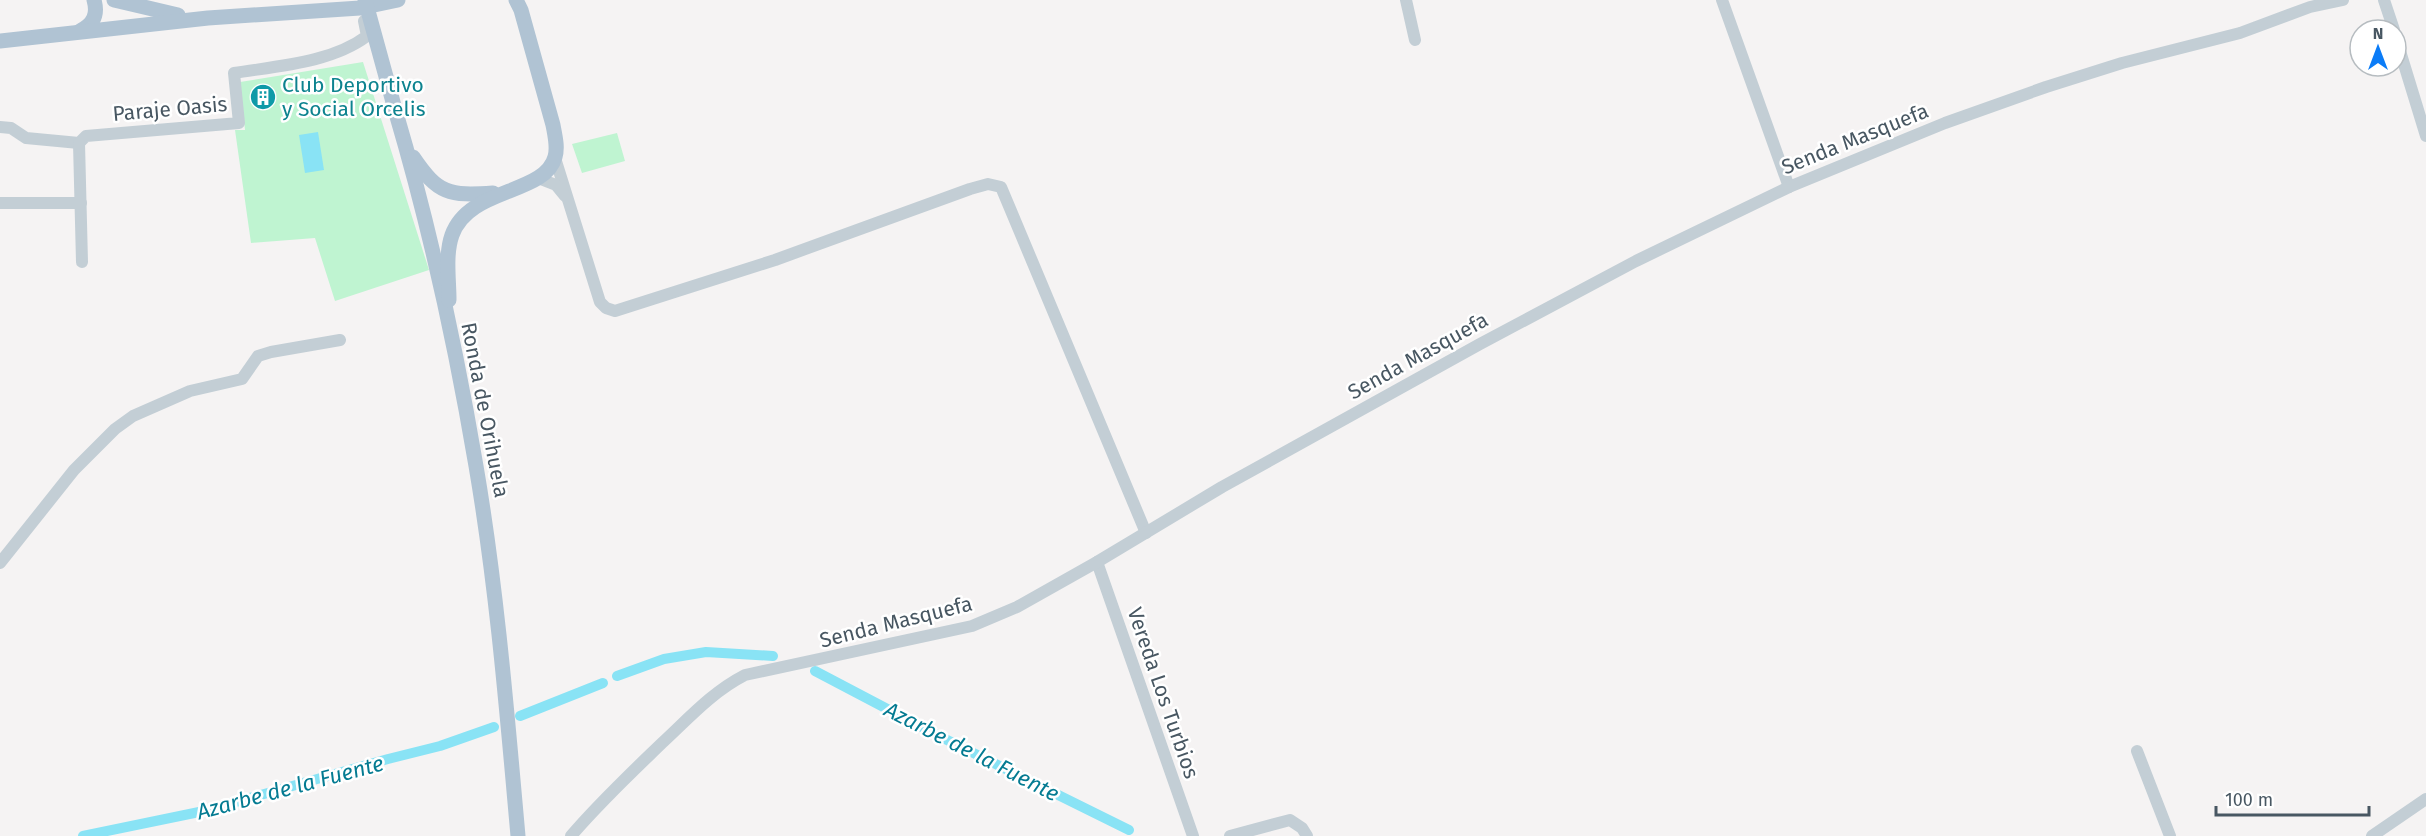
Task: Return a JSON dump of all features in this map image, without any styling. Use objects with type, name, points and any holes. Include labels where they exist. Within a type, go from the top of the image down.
[{"type":"main road","points":[[80,31],[88,27],[94,19],[96,10],[94,0]]},
{"type":"main road","points":[[114,0],[171,15],[208,18]]},
{"type":"main road","points":[[0,41],[398,0]]},
{"type":"main road","points":[[451,339],[448,255],[452,235],[459,220],[477,204],[538,178],[555,158],[556,140],[553,125],[519,2]]},
{"type":"main road","name":"Ronda de Orihuela","points":[[363,4],[406,146],[428,233],[476,468],[504,681],[518,836]]},
{"type":"main road","points":[[406,146],[426,177],[449,193],[462,195],[502,193]]},
{"type":"street","points":[[1406,0],[1415,40]]},
{"type":"street","points":[[1722,0],[1789,187]]},
{"type":"street","name":"Senda Masquefa","points":[[571,836],[633,770],[692,713],[728,684],[745,675],[972,626],[1017,607],[1222,487],[1480,344],[1636,261],[1789,187],[1945,123],[2046,87],[2121,63],[2240,33],[2310,7],[2343,0]]},
{"type":"street","points":[[2384,0],[2390,18]]},
{"type":"street","name":"Paraje Oasis","points":[[0,126],[11,128],[26,138],[79,142],[86,136],[239,123],[234,73],[306,61],[353,47],[367,36],[363,4]]},
{"type":"street","points":[[2408,77],[2426,136]]},
{"type":"street","points":[[79,142],[82,262]]},
{"type":"street","points":[[555,158],[600,302],[606,308],[615,311],[775,260],[970,189],[988,184],[1001,187],[1146,532]]},
{"type":"street","points":[[538,178],[556,185],[568,199]]},
{"type":"street","points":[[0,203],[81,203]]},
{"type":"street","points":[[0,563],[74,470],[115,429],[133,416],[190,392],[242,379],[258,356],[271,351],[340,340]]},
{"type":"street","name":"Vereda Los Turbios","points":[[1097,562],[1193,836]]},
{"type":"street","points":[[2137,751],[2170,836]]},
{"type":"street","points":[[2372,836],[2426,799]]},
{"type":"street","points":[[1230,836],[1290,820],[1302,828],[1307,836]]},
{"type":"green space","points":[[363,62],[429,270],[335,301],[315,238],[251,243],[235,130],[245,130],[240,82]]},
{"type":"green space","points":[[617,133],[625,161],[582,173],[572,144]]},
{"type":"water","points":[[318,132],[324,170],[305,173],[299,135]]},
{"type":"waterway","name":"Azarbe de la Fuente","points":[[617,676],[664,659],[706,652],[773,656]]},
{"type":"waterway","name":"Azarbe de la Fuente","points":[[815,671],[933,733],[1129,830]]},
{"type":"waterway","name":"Azarbe de la Fuente","points":[[520,716],[603,683]]},
{"type":"waterway","name":"Azarbe de la Fuente","points":[[83,836],[204,811],[440,746],[494,727]]},
{"type":"place","name":"Club Deportivo y Social Orcelis","points":[[263,97]]}]
